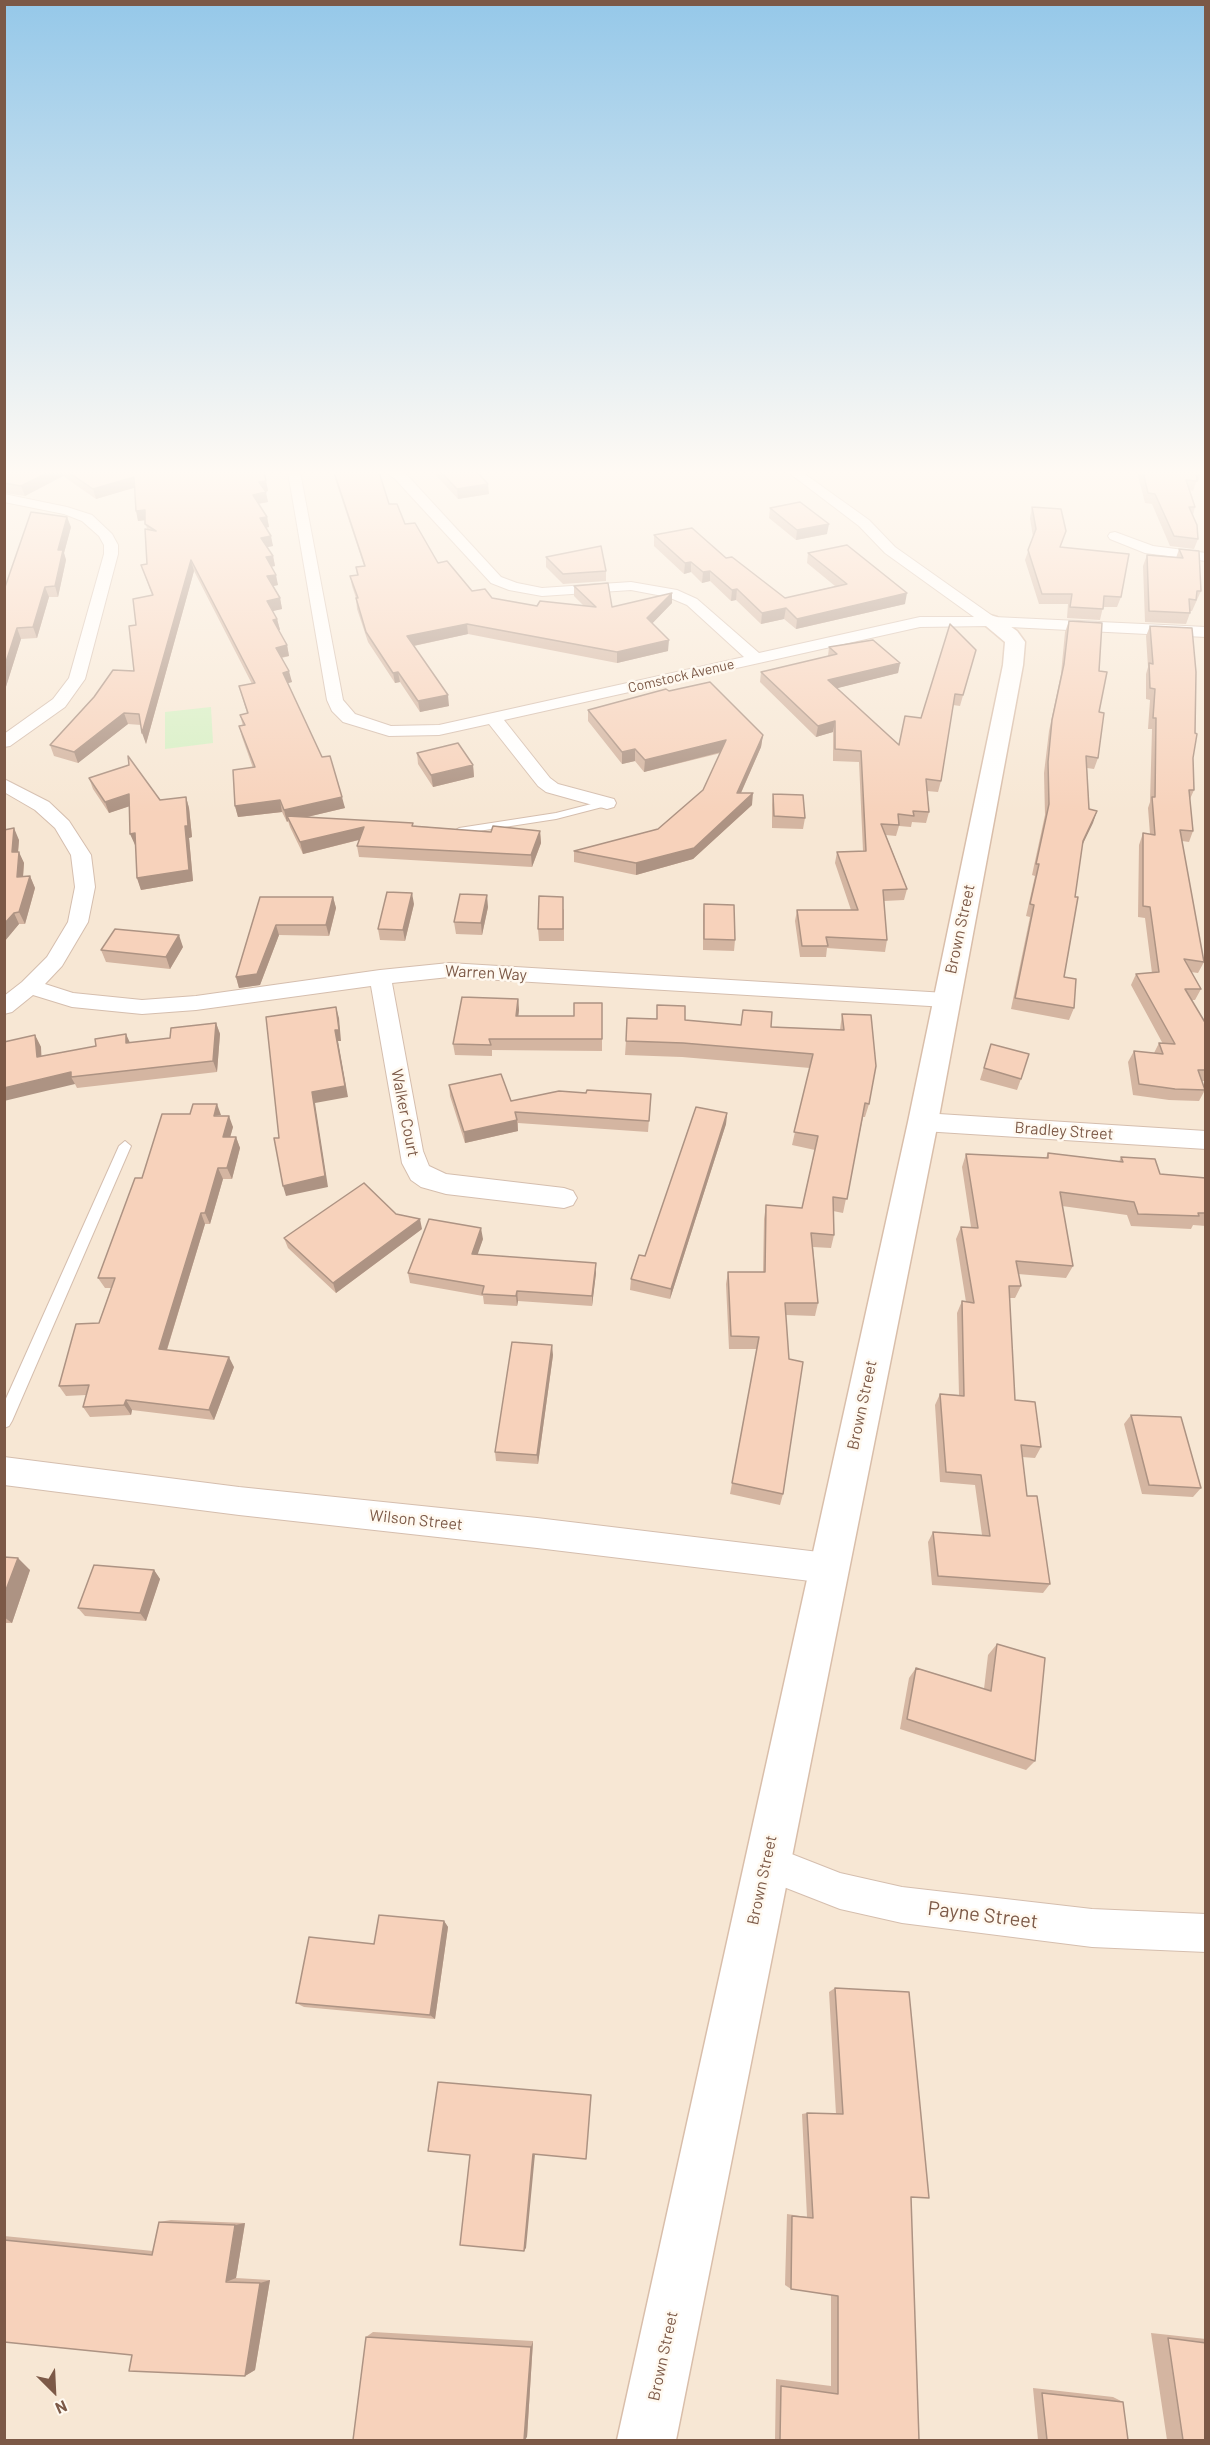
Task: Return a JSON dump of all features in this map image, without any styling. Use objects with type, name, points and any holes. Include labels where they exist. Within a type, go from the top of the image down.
[{"type":"street","points":[[4,742],[59,703],[77,679],[103,586]]},
{"type":"street","name":"Comstock Avenue","points":[[315,586],[338,707],[350,718],[389,731],[419,732],[494,718],[920,622],[990,621],[1206,632]]},
{"type":"street","points":[[515,586],[542,592],[617,586]]},
{"type":"street","points":[[637,586],[672,593],[692,602],[756,659]]},
{"type":"street","name":"Brown Street","points":[[646,2440],[827,1568],[923,1122],[1015,645],[1010,635],[941,586]]},
{"type":"street","points":[[494,718],[544,782],[552,788],[607,803]]},
{"type":"street","points":[[4,784],[42,806],[62,825],[81,855],[85,875],[84,898],[78,922],[55,961],[30,987],[4,1007]]},
{"type":"street","name":"Warren Way","points":[[30,987],[72,1000],[142,1007],[196,1003],[380,977],[449,970],[946,1000]]},
{"type":"street","name":"Walker Court","points":[[380,977],[412,1157],[420,1173],[430,1180],[446,1184],[564,1198]]},
{"type":"street","name":"Bradley Street","points":[[923,1122],[1206,1140]]},
{"type":"street","name":"Wilson Street","points":[[4,1471],[239,1501],[537,1533],[827,1568]]},
{"type":"street","name":"Payne Street","points":[[766,1862],[840,1891],[902,1905],[1092,1928],[1206,1933]]},
{"type":"lane","points":[[459,831],[556,816],[607,803]]},
{"type":"lane","points":[[4,1421],[125,1146]]},
{"type":"shaded area","points":[[5,586],[1205,586],[1205,2440],[5,2440]]},
{"type":"green space","points":[[211,707],[213,743],[165,749],[165,712]]},
{"type":"building","points":[[5,586],[54,586],[45,587],[33,627],[17,628],[4,668]]},
{"type":"building","points":[[149,586],[184,586],[142,733],[139,714],[124,713],[74,752],[50,745],[94,697],[113,670],[134,671],[129,626],[136,625],[133,599],[153,595]]},
{"type":"building","points":[[205,586],[273,586],[280,598],[267,601],[277,619],[273,620],[287,645],[276,648],[289,671],[283,673],[322,757],[330,756],[342,797],[284,810],[280,800],[235,806],[233,770],[255,767],[239,726],[245,725],[240,715],[248,713],[239,686],[255,683]]},
{"type":"building","points":[[354,586],[468,586],[472,591],[485,589],[492,598],[537,606],[540,601],[596,607],[574,586],[609,586],[612,607],[672,593],[647,618],[669,640],[617,652],[467,624],[407,636],[448,695],[418,701],[398,672],[393,673],[366,632],[356,598],[358,598]]},
{"type":"building","points":[[727,586],[770,586],[785,598],[838,586],[898,586],[907,593],[797,619],[786,608],[762,613],[737,589],[732,590]]},
{"type":"building","points":[[1039,586],[1123,586],[1121,597],[1104,596],[1103,609],[1070,607],[1072,594],[1042,594]]},
{"type":"building","points":[[1148,586],[1201,586],[1201,591],[1197,591],[1196,600],[1189,599],[1190,613],[1149,611]]},
{"type":"building","points":[[1069,621],[1102,623],[1099,671],[1107,672],[1099,712],[1104,713],[1098,758],[1086,756],[1089,809],[1097,811],[1083,841],[1075,897],[1078,897],[1064,977],[1076,979],[1074,1008],[1015,998],[1034,905],[1030,904],[1049,804],[1048,762],[1052,720],[1064,664]]},
{"type":"building","points":[[950,624],[976,650],[963,695],[955,694],[941,781],[926,779],[929,812],[913,811],[914,816],[898,814],[899,825],[881,824],[907,889],[883,890],[887,940],[826,937],[828,946],[802,946],[797,910],[858,910],[837,852],[866,851],[861,751],[835,749],[835,721],[818,726],[761,672],[837,654],[829,647],[873,640],[900,663],[828,680],[899,745],[905,716],[921,718]]},
{"type":"building","points":[[1150,626],[1192,628],[1196,672],[1195,733],[1197,734],[1193,758],[1194,790],[1189,790],[1193,831],[1180,830],[1204,962],[1184,959],[1201,989],[1185,989],[1206,1024],[1206,1070],[1198,1070],[1205,1090],[1139,1084],[1134,1051],[1163,1054],[1159,1043],[1175,1044],[1136,974],[1159,972],[1150,907],[1143,906],[1143,833],[1155,835],[1152,797],[1155,797],[1156,718],[1153,718],[1155,689],[1150,688],[1149,663],[1153,664]]},
{"type":"building","points":[[710,682],[763,735],[737,793],[753,793],[694,848],[636,863],[574,851],[658,829],[703,790],[726,740],[645,760],[635,749],[622,752],[588,710],[666,689],[669,691]]},
{"type":"building","points":[[458,743],[473,765],[431,775],[417,753]]},
{"type":"building","points":[[128,756],[160,800],[186,797],[188,826],[185,826],[189,870],[137,878],[135,833],[130,834],[129,794],[105,802],[89,778],[129,765]]},
{"type":"building","points":[[773,794],[803,795],[805,818],[774,816]]},
{"type":"building","points":[[287,816],[413,823],[412,826],[491,832],[493,826],[540,831],[531,855],[357,846],[364,827],[300,842]]},
{"type":"building","points":[[14,828],[12,852],[19,852],[17,877],[30,876],[19,912],[14,913],[4,924],[4,830]]},
{"type":"building","points":[[387,892],[412,893],[403,930],[378,929]]},
{"type":"building","points":[[460,894],[487,895],[481,923],[454,922]]},
{"type":"building","points":[[539,896],[563,897],[563,929],[538,929]]},
{"type":"building","points":[[260,897],[333,897],[326,925],[276,925],[257,974],[236,977]]},
{"type":"building","points":[[704,904],[734,905],[735,940],[704,939]]},
{"type":"building","points":[[115,929],[179,935],[166,957],[101,950]]},
{"type":"building","points":[[462,997],[518,999],[516,1016],[574,1016],[574,1003],[602,1003],[602,1039],[489,1039],[491,1045],[453,1044]]},
{"type":"building","points":[[657,1005],[685,1006],[685,1020],[741,1025],[743,1010],[772,1012],[771,1027],[844,1030],[842,1014],[871,1015],[876,1066],[869,1104],[865,1103],[847,1199],[833,1197],[834,1235],[811,1233],[818,1303],[785,1303],[789,1359],[803,1362],[783,1494],[732,1483],[759,1337],[731,1336],[728,1272],[765,1272],[766,1205],[802,1208],[818,1136],[794,1132],[813,1054],[683,1043],[626,1041],[627,1018],[657,1019]]},
{"type":"building","points":[[336,1007],[339,1030],[335,1030],[345,1086],[312,1092],[325,1176],[283,1186],[274,1138],[279,1138],[266,1017]]},
{"type":"building","points":[[216,1023],[213,1061],[71,1077],[71,1072],[4,1088],[4,1042],[35,1035],[37,1057],[96,1046],[95,1039],[126,1034],[126,1043],[170,1038],[171,1028]]},
{"type":"building","points":[[991,1044],[1029,1054],[1021,1079],[984,1068]]},
{"type":"building","points":[[501,1074],[511,1101],[559,1091],[586,1093],[587,1090],[651,1094],[649,1121],[515,1112],[517,1120],[464,1132],[449,1085]]},
{"type":"building","points":[[193,1104],[217,1104],[214,1116],[229,1116],[223,1137],[236,1137],[227,1168],[218,1168],[205,1213],[201,1213],[159,1349],[229,1357],[209,1410],[126,1400],[124,1405],[83,1407],[89,1385],[59,1386],[76,1324],[99,1323],[115,1278],[98,1278],[135,1178],[142,1178],[162,1114],[190,1114]]},
{"type":"building","points":[[696,1107],[727,1113],[671,1289],[631,1279],[639,1255],[645,1256]]},
{"type":"building","points":[[1048,1153],[1123,1162],[1121,1157],[1155,1159],[1160,1174],[1206,1178],[1206,1213],[1198,1213],[1199,1216],[1138,1214],[1134,1202],[1060,1192],[1073,1266],[1016,1261],[1021,1286],[1009,1286],[1015,1400],[1035,1402],[1041,1447],[1021,1445],[1027,1496],[1037,1496],[1050,1584],[938,1576],[933,1532],[990,1536],[981,1475],[946,1472],[940,1394],[964,1396],[962,1301],[974,1303],[961,1227],[978,1228],[966,1154],[1048,1158]]},
{"type":"building","points":[[364,1183],[396,1214],[420,1219],[333,1283],[284,1238]]},
{"type":"building","points":[[429,1219],[481,1228],[472,1254],[596,1263],[592,1296],[517,1291],[516,1296],[482,1294],[484,1286],[408,1273]]},
{"type":"building","points":[[512,1342],[552,1345],[537,1455],[495,1452]]},
{"type":"building","points":[[1131,1415],[1181,1417],[1201,1488],[1149,1485]]},
{"type":"building","points":[[4,1557],[18,1558],[4,1595]]},
{"type":"building","points":[[94,1565],[154,1570],[140,1613],[78,1608]]},
{"type":"building","points":[[997,1644],[1045,1658],[1035,1761],[907,1719],[916,1668],[991,1691]]},
{"type":"building","points":[[379,1915],[444,1921],[430,2015],[296,2003],[309,1937],[374,1944]]},
{"type":"building","points":[[835,1988],[909,1992],[929,2198],[911,2197],[919,2440],[780,2440],[781,2386],[838,2394],[838,2296],[791,2289],[792,2216],[813,2218],[807,2113],[843,2114]]},
{"type":"building","points":[[438,2082],[591,2095],[586,2159],[533,2154],[524,2251],[460,2245],[470,2155],[428,2151]]},
{"type":"building","points":[[159,2222],[235,2225],[226,2282],[260,2283],[245,2376],[129,2371],[132,2355],[4,2342],[4,2240],[152,2255]]},
{"type":"building","points":[[366,2337],[531,2347],[524,2440],[353,2440]]},
{"type":"building","points":[[1168,2338],[1206,2343],[1206,2440],[1183,2440]]},
{"type":"building","points":[[1042,2393],[1123,2402],[1128,2440],[1047,2440]]}]
